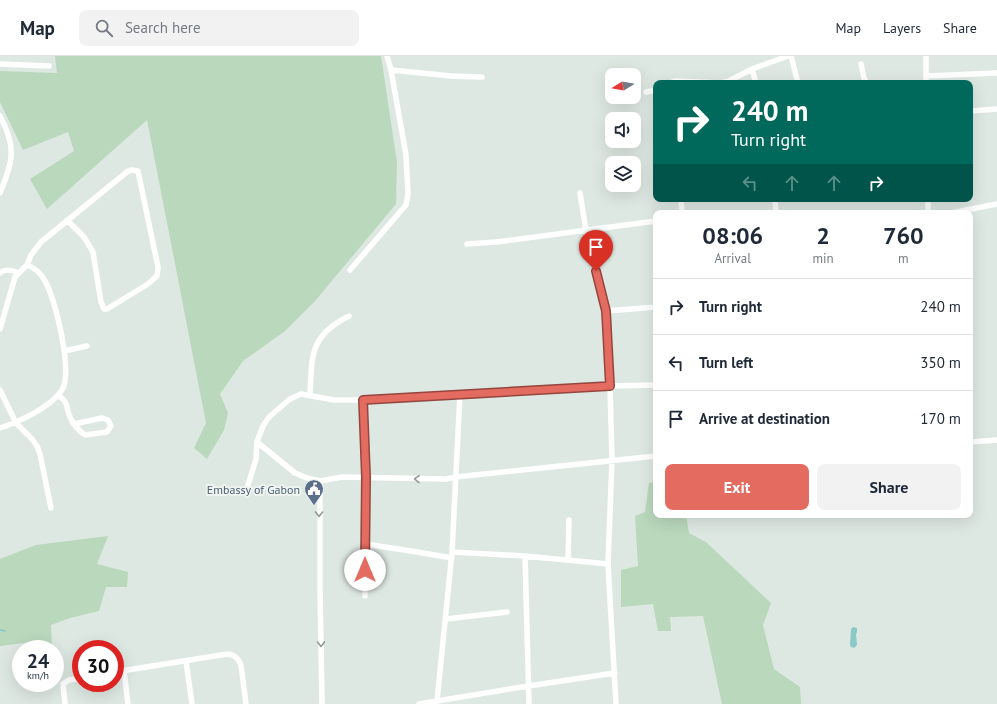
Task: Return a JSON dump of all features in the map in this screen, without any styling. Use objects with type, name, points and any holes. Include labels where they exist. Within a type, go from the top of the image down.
[{"type":"street","points":[[350,270],[406,205],[408,194],[406,155],[391,70],[387,56]]},
{"type":"street","points":[[731,80],[752,69],[788,56]]},
{"type":"street","points":[[791,56],[797,80]]},
{"type":"street","points":[[926,56],[926,80]]},
{"type":"street","points":[[0,64],[49,66]]},
{"type":"street","points":[[861,64],[865,80]]},
{"type":"street","points":[[752,69],[755,80]]},
{"type":"street","points":[[391,70],[450,76],[482,77]]},
{"type":"street","points":[[926,76],[997,73]]},
{"type":"street","points":[[646,92],[653,91]]},
{"type":"street","points":[[973,111],[997,109]]},
{"type":"street","points":[[0,116],[12,149],[12,158],[0,193]]},
{"type":"street","points":[[0,329],[15,277],[27,265],[31,254],[41,242],[67,220],[128,171],[138,171],[158,267],[157,276],[137,291],[107,309],[104,309],[101,302],[93,252],[84,237],[67,220]]},
{"type":"street","points":[[580,193],[586,231],[606,311],[612,460],[608,564],[616,704]]},
{"type":"street","points":[[966,210],[997,204]]},
{"type":"street","points":[[467,244],[496,242],[653,221]]},
{"type":"street","points":[[0,428],[16,423],[38,410],[58,395],[66,383],[64,351],[57,312],[51,293],[45,279],[38,271],[27,265]]},
{"type":"street","points":[[0,273],[5,270],[18,273]]},
{"type":"street","points":[[606,311],[653,307]]},
{"type":"street","points":[[310,395],[312,357],[314,348],[321,336],[338,321],[349,316]]},
{"type":"street","points":[[64,351],[87,346]]},
{"type":"street","points":[[248,485],[256,459],[257,442],[263,426],[269,417],[297,394],[334,400],[363,400],[610,386],[653,385]]},
{"type":"street","points":[[0,390],[16,423],[37,446],[52,508]]},
{"type":"street","points":[[437,701],[452,555],[460,394]]},
{"type":"street","points":[[58,395],[67,403],[68,414],[74,424],[83,434],[87,435],[107,432],[111,426],[108,420],[102,418],[74,424]]},
{"type":"street","points":[[363,400],[366,477],[365,596]]},
{"type":"street","points":[[973,442],[997,440]]},
{"type":"street","points":[[257,442],[295,473],[320,481],[342,477],[446,479],[653,456]]},
{"type":"street","points":[[320,481],[322,704]]},
{"type":"street","points":[[568,560],[569,520]]},
{"type":"street","points":[[365,544],[452,555],[525,556],[608,564]]},
{"type":"street","points":[[525,556],[529,704]]},
{"type":"street","points":[[446,619],[507,612]]},
{"type":"street","points":[[128,704],[124,670],[228,654],[234,655],[239,659],[246,704]]},
{"type":"street","points":[[186,661],[192,704]]},
{"type":"street","points":[[419,704],[615,673]]},
{"type":"street","points":[[65,704],[63,684],[72,680]]},
{"type":"green space","points":[[55,56],[381,56],[397,162],[396,204],[315,301],[285,331],[243,361],[220,394],[228,413],[224,430],[207,459],[194,448],[206,423],[147,120],[47,209],[30,179],[74,151],[68,132],[23,150],[0,102],[0,71],[57,73]]},
{"type":"green space","points":[[653,482],[653,518],[686,518],[689,533],[706,542],[771,603],[763,625],[774,669],[800,687],[801,704],[722,704],[703,616],[670,617],[671,631],[658,631],[653,604],[621,607],[621,570],[638,566],[635,516],[645,512],[649,483]]},
{"type":"green space","points":[[108,536],[97,564],[128,572],[127,587],[106,587],[99,611],[70,618],[51,625],[52,640],[12,640],[12,644],[0,646],[0,559],[36,545]]},
{"type":"water","points":[[853,627],[857,628],[857,645],[854,648],[850,645],[851,629]]},
{"type":"waterway","points":[[0,630],[5,631]]},
{"type":"place","name":"Embassy of Gabon","points":[[314,506]]},
{"type":"route","points":[[365,570],[366,477],[363,400],[610,386],[606,311],[596,271]]}]
